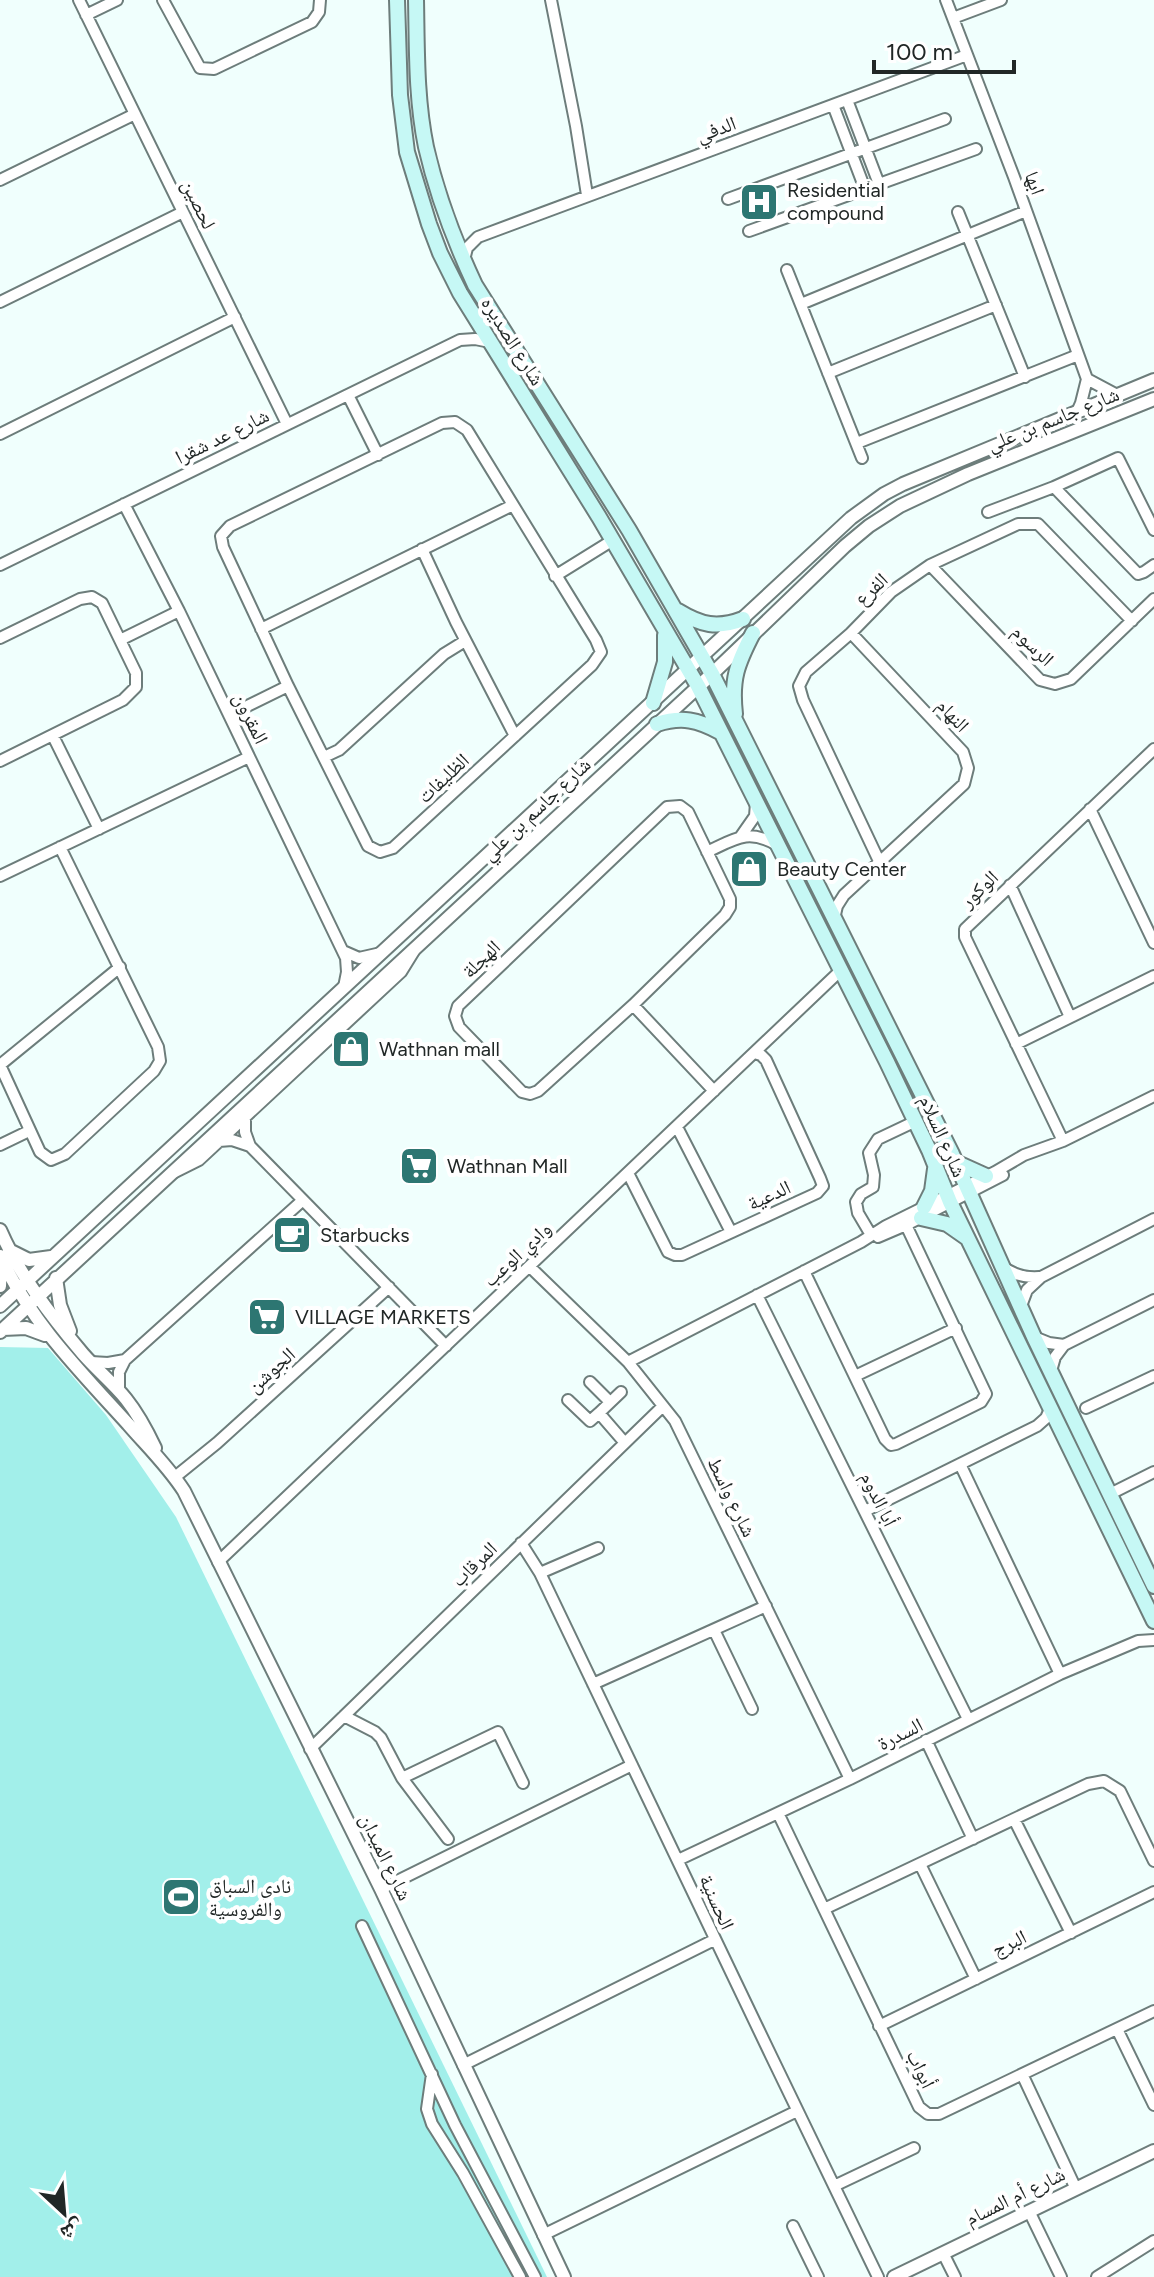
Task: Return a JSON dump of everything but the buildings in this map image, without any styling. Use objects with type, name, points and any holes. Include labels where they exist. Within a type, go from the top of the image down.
[{"type":"main road","name":"شارع الصديره","points":[[397,0],[400,95],[407,152],[440,253],[473,315],[613,540],[688,670]]},
{"type":"main road","name":"شارع الصديره","points":[[416,0],[419,92],[426,146],[451,232],[475,285],[678,611],[703,657]]},
{"type":"main road","points":[[678,611],[707,624],[726,625],[743,619]]},
{"type":"main road","points":[[653,703],[665,662],[665,631]]},
{"type":"main road","points":[[736,722],[734,680],[738,663],[753,633]]},
{"type":"main road","name":"شارع السلام","points":[[703,657],[955,1162],[1034,1337],[1154,1586]]},
{"type":"main road","name":"شارع السلام","points":[[688,670],[916,1121],[949,1199],[1153,1619]]},
{"type":"main road","points":[[657,724],[691,719],[720,732]]},
{"type":"main road","points":[[955,1162],[986,1176]]},
{"type":"main road","points":[[935,1165],[932,1191],[922,1213],[947,1224],[969,1239]]},
{"type":"street","name":"لحصين","points":[[79,0],[287,424]]},
{"type":"street","points":[[86,15],[117,0]]},
{"type":"street","points":[[163,0],[200,68],[214,69],[312,22],[319,12],[320,0]]},
{"type":"street","points":[[551,0],[587,195]]},
{"type":"street","name":"ابها","points":[[946,0],[1087,379]]},
{"type":"street","points":[[953,18],[1001,0]]},
{"type":"street","name":"الدفي","points":[[478,237],[967,55]]},
{"type":"street","points":[[847,100],[879,184]]},
{"type":"street","points":[[833,105],[865,189]]},
{"type":"street","points":[[0,180],[135,114]]},
{"type":"street","points":[[728,199],[945,119]]},
{"type":"street","points":[[749,231],[976,149]]},
{"type":"street","points":[[801,304],[1026,211]]},
{"type":"street","points":[[0,302],[183,212]]},
{"type":"street","points":[[958,212],[1025,377]]},
{"type":"street","points":[[451,232],[478,237]]},
{"type":"street","points":[[464,260],[467,248],[478,237]]},
{"type":"street","points":[[787,270],[862,458]]},
{"type":"street","points":[[828,373],[996,305]]},
{"type":"street","points":[[460,340],[469,328],[473,315]]},
{"type":"street","points":[[0,434],[235,317]]},
{"type":"street","name":"شارع عد شقرا","points":[[0,565],[460,340],[490,342]]},
{"type":"street","points":[[857,443],[1078,355]]},
{"type":"street","points":[[1077,412],[1087,379],[1117,395]]},
{"type":"street","name":"شارع جاسم بن علي","points":[[0,1306],[851,518],[903,484],[1154,380]]},
{"type":"street","points":[[348,395],[378,455]]},
{"type":"street","name":"شارع جاسم بن علي","points":[[1,1331],[712,674],[845,546],[891,511],[968,474],[1154,399]]},
{"type":"street","name":"الظليفات","points":[[455,422],[467,430],[513,505],[601,652],[592,665],[393,848],[380,852],[368,846],[288,686],[223,547],[221,536],[230,526],[442,423],[455,422]]},
{"type":"street","points":[[988,512],[1118,458],[1154,530]]},
{"type":"street","points":[[1054,487],[1138,574],[1154,565]]},
{"type":"street","name":"المقرون","points":[[124,504],[179,611],[342,950],[347,964],[344,987]]},
{"type":"street","points":[[261,629],[513,505]]},
{"type":"street","name":"الفرع","points":[[879,861],[803,700],[799,686],[806,672],[851,633],[891,592],[930,565],[1018,524],[1038,524],[1132,621]]},
{"type":"street","points":[[555,576],[613,540]]},
{"type":"street","points":[[422,549],[465,641],[515,736]]},
{"type":"street","name":"الرسوم","points":[[930,565],[1040,680],[1055,684],[1071,679],[1154,599]]},
{"type":"street","points":[[0,638],[80,599],[92,597],[102,603],[136,673],[136,687],[123,700],[0,761]]},
{"type":"street","points":[[120,640],[179,611]]},
{"type":"street","name":"النهام","points":[[834,920],[837,906],[848,891],[964,784],[968,768],[963,752],[851,633]]},
{"type":"street","points":[[324,757],[339,750],[444,654],[465,641]]},
{"type":"street","points":[[229,715],[288,686]]},
{"type":"street","points":[[53,736],[99,829]]},
{"type":"street","name":"الوكور","points":[[1058,1143],[1016,1044],[965,937],[965,929],[1154,749]]},
{"type":"street","points":[[0,876],[249,757]]},
{"type":"street","points":[[741,836],[755,816],[756,802]]},
{"type":"street","name":"الهجلة","points":[[680,806],[688,812],[730,899],[730,907],[633,1005],[538,1091],[530,1094],[522,1092],[459,1027],[455,1016],[458,1006],[667,807],[680,806]]},
{"type":"street","points":[[1090,809],[1154,943]]},
{"type":"street","points":[[707,852],[741,836],[765,838],[777,845]]},
{"type":"street","points":[[60,847],[120,967],[161,1057],[157,1068],[65,1154],[51,1160],[40,1152],[0,1065],[120,967]]},
{"type":"street","points":[[1010,885],[1070,1017]]},
{"type":"street","points":[[821,893],[833,896],[848,891]]},
{"type":"street","points":[[170,1174],[193,1164],[219,1141],[401,972],[415,948]]},
{"type":"street","points":[[342,950],[359,958],[382,952]]},
{"type":"street","name":"وادي الوعب","points":[[218,1562],[840,971]]},
{"type":"street","points":[[1016,1044],[1154,976]]},
{"type":"street","points":[[633,1005],[714,1091]]},
{"type":"street","name":"الدعية","points":[[628,1173],[668,1252],[675,1255],[682,1255],[817,1193],[823,1186],[766,1060],[754,1053]]},
{"type":"street","points":[[628,1362],[866,1238],[1036,1157],[1154,1096]]},
{"type":"street","points":[[245,1116],[245,1132],[250,1146]]},
{"type":"street","points":[[866,1238],[856,1202],[861,1194],[873,1187],[869,1153],[878,1139],[916,1121]]},
{"type":"street","points":[[677,1127],[731,1232]]},
{"type":"street","points":[[0,1145],[29,1131]]},
{"type":"street","points":[[219,1141],[238,1141],[250,1146],[446,1346]]},
{"type":"street","points":[[967,1190],[1033,1151],[1058,1143]]},
{"type":"street","points":[[119,1391],[118,1378],[125,1360],[303,1200]]},
{"type":"street","points":[[866,1238],[906,1225],[922,1213]]},
{"type":"street","points":[[1021,1306],[1027,1290],[1041,1277],[1154,1219]]},
{"type":"street","points":[[804,1271],[887,1443],[896,1444],[985,1398],[986,1389],[906,1225]]},
{"type":"street","points":[[0,1230],[3,1255],[0,1286]]},
{"type":"street","points":[[3,1255],[29,1260],[51,1257]]},
{"type":"street","name":"شارع الميدان","points":[[3,1255],[27,1280],[73,1341],[119,1391],[141,1420],[162,1461]]},
{"type":"street","name":"شارع الميدان","points":[[3,1255],[16,1289],[48,1336],[162,1461],[191,1504],[381,1889],[564,2277]]},
{"type":"street","points":[[1001,1265],[1023,1277],[1041,1277]]},
{"type":"street","name":"شارع واسط","points":[[530,1267],[628,1362],[675,1421],[850,1779]]},
{"type":"street","points":[[56,1278],[60,1305],[73,1341]]},
{"type":"street","name":"الجوشن","points":[[175,1477],[217,1443],[389,1287]]},
{"type":"street","name":"أبا الدوم","points":[[757,1295],[968,1719]]},
{"type":"street","points":[[1051,1372],[1055,1357],[1064,1345],[1154,1300]]},
{"type":"street","points":[[1,1331],[26,1328],[48,1336]]},
{"type":"street","points":[[855,1376],[956,1328]]},
{"type":"street","points":[[1034,1337],[1064,1345]]},
{"type":"street","points":[[91,1362],[125,1360]]},
{"type":"street","points":[[1086,1408],[1154,1376]]},
{"type":"street","points":[[590,1382],[610,1402]]},
{"type":"street","points":[[568,1400],[590,1421],[621,1392]]},
{"type":"street","name":"المرقاب","points":[[310,1749],[663,1406]]},
{"type":"street","points":[[865,1511],[1037,1426],[1046,1418],[1051,1407]]},
{"type":"street","points":[[599,1413],[625,1443]]},
{"type":"street","points":[[1037,1426],[1062,1431]]},
{"type":"street","points":[[960,1464],[1060,1674]]},
{"type":"street","points":[[1110,1494],[1154,1472]]},
{"type":"street","name":"الحسنية","points":[[521,1543],[540,1573],[878,2277]]},
{"type":"street","points":[[540,1573],[598,1548]]},
{"type":"street","points":[[593,1684],[766,1606]]},
{"type":"street","points":[[1138,1641],[1153,1619]]},
{"type":"street","points":[[714,1630],[752,1709]]},
{"type":"street","name":"السدرة","points":[[678,1860],[850,1779],[1060,1674],[1138,1641],[1154,1640]]},
{"type":"street","points":[[344,1716],[381,1738],[402,1778],[452,1846]]},
{"type":"street","points":[[402,1778],[498,1732],[523,1783]]},
{"type":"street","points":[[926,1740],[973,1839]]},
{"type":"street","points":[[381,1889],[452,1846],[632,1765]]},
{"type":"street","points":[[824,1909],[1088,1784],[1104,1781],[1120,1791],[1154,1861]]},
{"type":"street","name":"أبواب","points":[[778,1813],[919,2107],[928,2114],[939,2114],[1154,2011]]},
{"type":"street","points":[[1014,1819],[1071,1933]]},
{"type":"street","points":[[920,1864],[976,1979]]},
{"type":"street","name":"البرج","points":[[879,2026],[1154,1892]]},
{"type":"street","points":[[362,1926],[466,2148],[535,2277]]},
{"type":"street","points":[[463,2065],[714,1940]]},
{"type":"street","points":[[1117,2029],[1154,2105]]},
{"type":"street","points":[[432,2072],[427,2109],[432,2124],[463,2173],[520,2277]]},
{"type":"street","points":[[1022,2074],[1076,2189]]},
{"type":"street","points":[[543,2235],[797,2111]]},
{"type":"street","points":[[834,2186],[914,2148]]},
{"type":"street","name":"شارع أم المسام","points":[[894,2277],[1154,2151]]},
{"type":"street","points":[[1029,2211],[1061,2277]]},
{"type":"street","points":[[793,2226],[818,2277]]},
{"type":"street","points":[[1097,2277],[1154,2241]]},
{"type":"street","points":[[943,2253],[955,2277]]},
{"type":"shaded area","name":"نادي السباق والفروسية","points":[[0,1347],[48,1348],[106,1415],[176,1517],[547,2277],[0,2277]]},
{"type":"place","name":"Residential compound","points":[[759,202]]},
{"type":"place","name":"Beauty Center","points":[[749,869]]},
{"type":"place","name":"Wathnan mall","points":[[351,1049]]},
{"type":"place","name":"Wathnan Mall","points":[[419,1166]]},
{"type":"place","name":"Starbucks","points":[[292,1235]]},
{"type":"place","name":"VILLAGE MARKETS","points":[[267,1317]]},
{"type":"place","name":"نادي السباق والفروسية","points":[[181,1897]]}]
